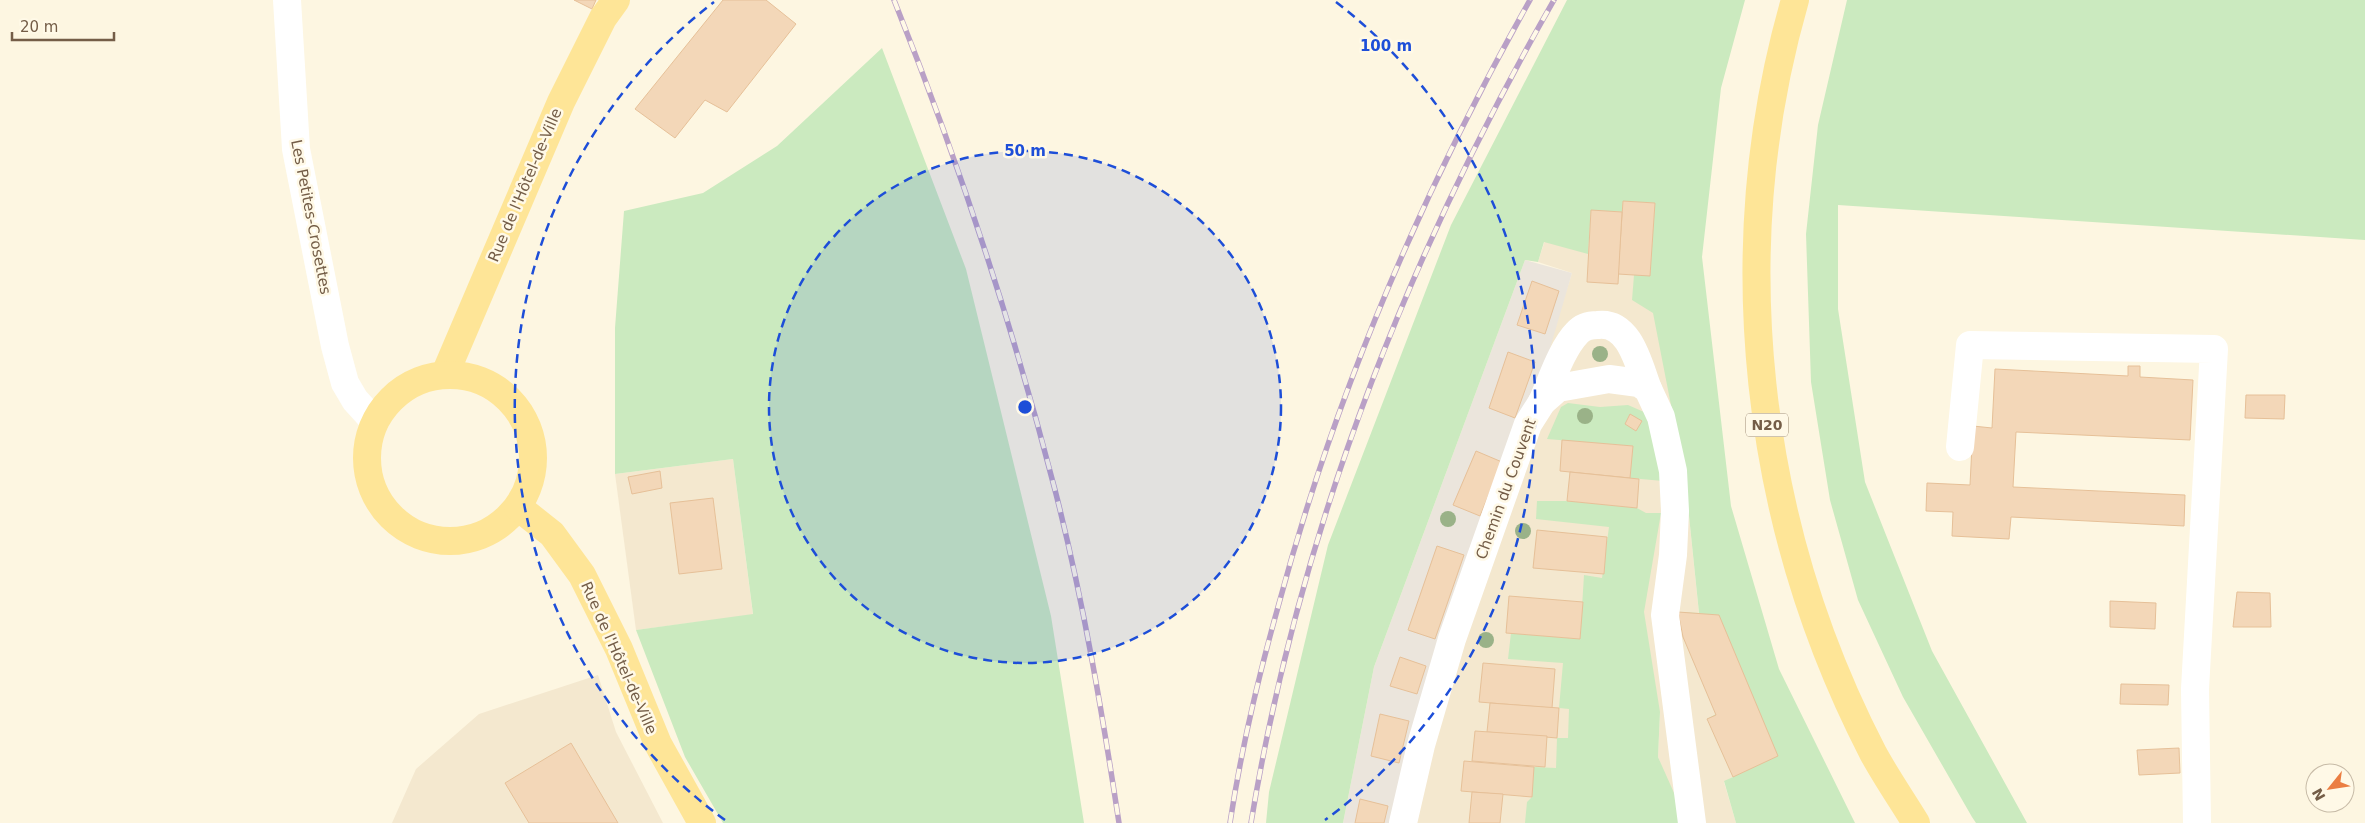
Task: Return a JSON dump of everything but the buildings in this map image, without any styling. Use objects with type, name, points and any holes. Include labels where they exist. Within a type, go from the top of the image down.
[{"type":"main road","name":"Rue de l'Hôtel-de-Ville","points":[[445,374],[561,102],[603,18],[616,0]]},
{"type":"main road","name":"N20","points":[[1795,0],[1771,104],[1760,188],[1755,273],[1759,360],[1768,433],[1784,519],[1810,605],[1840,682],[1874,754],[1916,823]]},
{"type":"main road","points":[[445,374],[466,376],[486,382],[504,394],[518,409],[529,428],[534,449],[534,470],[528,490],[518,507],[500,526],[479,537],[456,542],[433,540],[411,532],[392,518],[379,499],[368,476],[366,451],[375,422],[388,403],[409,385],[426,378],[445,374]]},
{"type":"main road","name":"Rue de l'Hôtel-de-Ville","points":[[518,507],[552,534],[582,575],[619,650],[658,744],[702,823]]},
{"type":"street","name":"Les Petites-Crosettes","points":[[287,0],[296,148],[335,346],[345,383],[355,400],[375,422]]},
{"type":"street","points":[[1542,402],[1570,342],[1578,332],[1589,326],[1604,324],[1615,327],[1633,350],[1661,417],[1673,471],[1676,511],[1673,554],[1665,615],[1692,823]]},
{"type":"street","points":[[1960,447],[1970,345],[2214,349],[2195,690],[2197,823]]},
{"type":"street","name":"Chemin du Couvent","points":[[1403,823],[1422,745],[1452,639],[1528,424],[1542,402],[1558,388],[1609,379],[1639,383],[1648,389]]},
{"type":"shaded area","points":[[1592,92],[1674,111],[1685,477],[1699,614],[1683,637],[1716,715],[1707,720],[1733,777],[1724,782],[1736,823],[1683,823],[1658,757],[1660,712],[1605,823],[1397,823],[1572,273],[1538,262]]},
{"type":"shaded area","points":[[1525,260],[1572,273],[1537,393],[1397,823],[1343,823],[1374,667]]},
{"type":"shaded area","points":[[733,459],[753,615],[636,630],[615,474]]},
{"type":"shaded area","points":[[598,675],[616,732],[663,823],[392,823],[416,769],[479,714]]},
{"type":"green space","points":[[1567,0],[1745,0],[1721,88],[1702,257],[1731,506],[1779,669],[1855,823],[1736,823],[1724,781],[1733,777],[1707,719],[1716,714],[1683,637],[1678,612],[1699,613],[1685,477],[1653,313],[1632,300],[1634,275],[1650,275],[1655,203],[1623,201],[1622,212],[1591,210],[1588,254],[1544,242],[1538,262],[1525,260],[1374,667],[1343,823],[1266,823],[1269,792],[1328,545],[1451,225]]},
{"type":"green space","points":[[1847,0],[2365,0],[2365,240],[1838,205],[1838,309],[1865,482],[1932,651],[2027,823],[1976,823],[1972,817],[1903,697],[1858,600],[1830,500],[1811,382],[1806,234],[1818,125]]},
{"type":"green space","points":[[882,48],[966,269],[1051,616],[1084,823],[723,823],[685,757],[636,630],[753,614],[733,459],[615,474],[615,328],[624,211],[703,193],[777,146]]},
{"type":"green space","points":[[1568,403],[1600,407],[1628,405],[1644,412],[1655,429],[1663,481],[1630,478],[1632,446],[1547,439],[1561,407]]},
{"type":"green space","points":[[1537,501],[1567,501],[1637,508],[1646,513],[1661,513],[1644,612],[1660,712],[1658,757],[1683,813],[1683,823],[1525,823],[1527,802],[1532,797],[1534,767],[1556,768],[1557,738],[1568,738],[1569,709],[1559,708],[1563,663],[1508,659],[1511,633],[1580,639],[1584,575],[1602,578],[1609,527],[1536,519]]},
{"type":"railway","points":[[894,0],[962,181],[1021,365],[1055,490],[1083,614],[1099,697],[1119,823]]},
{"type":"railway","points":[[1230,823],[1245,741],[1271,634],[1326,449],[1354,372],[1418,220],[1453,146],[1530,0]]},
{"type":"railway","points":[[1251,823],[1272,715],[1298,608],[1329,502],[1366,398],[1407,296],[1452,195],[1501,97],[1554,0]]}]
